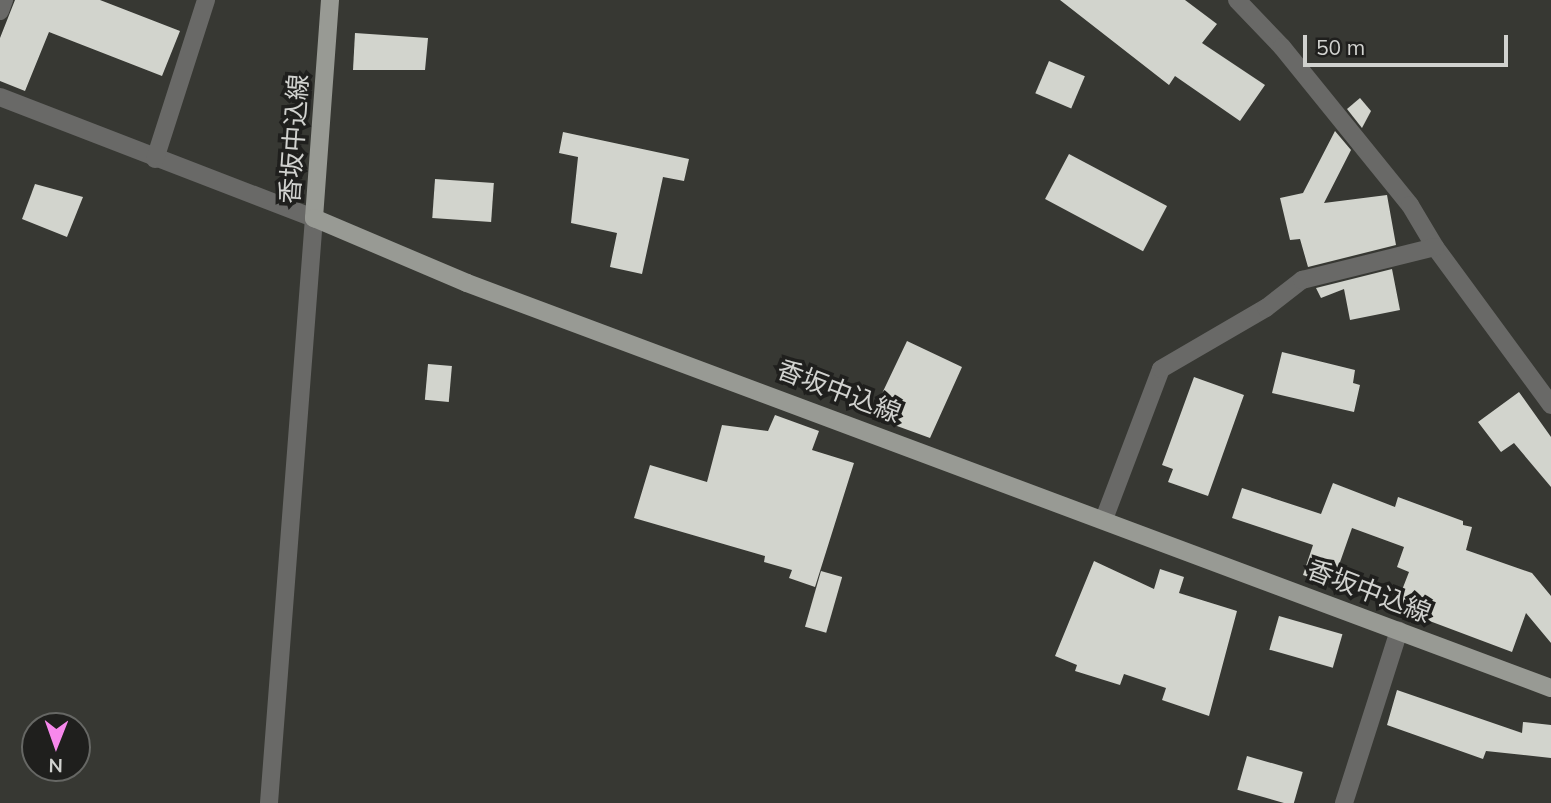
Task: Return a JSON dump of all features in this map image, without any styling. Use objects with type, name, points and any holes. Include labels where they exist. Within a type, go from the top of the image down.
[{"type":"main road","name":"香坂中込線","points":[[330,0],[314,218],[467,283],[1551,688]]},
{"type":"street","points":[[0,11],[4,0]]},
{"type":"street","points":[[155,159],[206,0]]},
{"type":"street","points":[[1237,0],[1282,47],[1410,205],[1435,247],[1551,405]]},
{"type":"street","points":[[0,97],[155,159],[314,218],[269,803]]},
{"type":"street","points":[[1104,519],[1161,369],[1266,308],[1301,280],[1435,247]]},
{"type":"street","points":[[1344,803],[1399,631]]},
{"type":"building","points":[[15,0],[100,0],[180,31],[162,76],[49,32],[25,91],[0,81],[0,38]]},
{"type":"building","points":[[1060,0],[1185,0],[1217,24],[1202,43],[1265,85],[1240,121],[1175,76],[1169,85]]},
{"type":"building","points":[[355,33],[428,38],[425,70],[353,70]]},
{"type":"building","points":[[1049,61],[1085,76],[1071,108],[1035,93]]},
{"type":"building","points":[[1360,98],[1371,111],[1362,128],[1347,109]]},
{"type":"building","points":[[1335,131],[1351,150],[1324,203],[1387,195],[1396,245],[1308,267],[1300,239],[1290,240],[1280,198],[1303,193]]},
{"type":"building","points":[[563,132],[689,159],[684,181],[663,177],[642,274],[610,267],[617,233],[571,223],[578,157],[559,153]]},
{"type":"building","points":[[1069,154],[1167,206],[1143,251],[1045,199]]},
{"type":"building","points":[[435,179],[494,183],[491,222],[432,218]]},
{"type":"building","points":[[35,184],[83,197],[67,237],[22,219]]},
{"type":"building","points":[[1392,269],[1400,310],[1350,320],[1344,289],[1321,298],[1316,288]]},
{"type":"building","points":[[907,341],[962,367],[930,438],[886,422],[891,410],[877,404]]},
{"type":"building","points":[[1282,352],[1355,370],[1353,383],[1360,385],[1354,412],[1272,393]]},
{"type":"building","points":[[428,364],[452,366],[449,402],[425,400]]},
{"type":"building","points":[[1194,377],[1244,395],[1208,496],[1168,482],[1173,469],[1162,465]]},
{"type":"building","points":[[1519,392],[1551,437],[1551,487],[1514,443],[1501,452],[1478,422]]},
{"type":"building","points":[[775,415],[819,431],[812,450],[854,463],[815,587],[789,578],[792,570],[764,562],[765,556],[634,518],[650,465],[707,482],[722,425],[768,431]]},
{"type":"building","points":[[1333,483],[1395,507],[1398,497],[1463,521],[1463,525],[1472,527],[1466,550],[1532,573],[1551,596],[1551,643],[1526,613],[1512,652],[1395,608],[1409,572],[1397,567],[1404,547],[1352,528],[1332,585],[1303,575],[1313,545],[1232,518],[1242,488],[1321,514]]},
{"type":"building","points":[[1094,561],[1154,589],[1160,569],[1184,577],[1179,593],[1237,611],[1209,716],[1162,700],[1166,688],[1124,674],[1120,685],[1075,671],[1077,665],[1055,656]]},
{"type":"building","points":[[821,571],[842,577],[826,633],[805,627]]},
{"type":"building","points":[[1279,616],[1342,634],[1333,668],[1269,650]]},
{"type":"building","points":[[1397,690],[1522,733],[1523,722],[1551,725],[1551,758],[1486,751],[1483,759],[1387,725]]},
{"type":"building","points":[[1247,756],[1303,772],[1294,803],[1284,803],[1237,790]]}]
